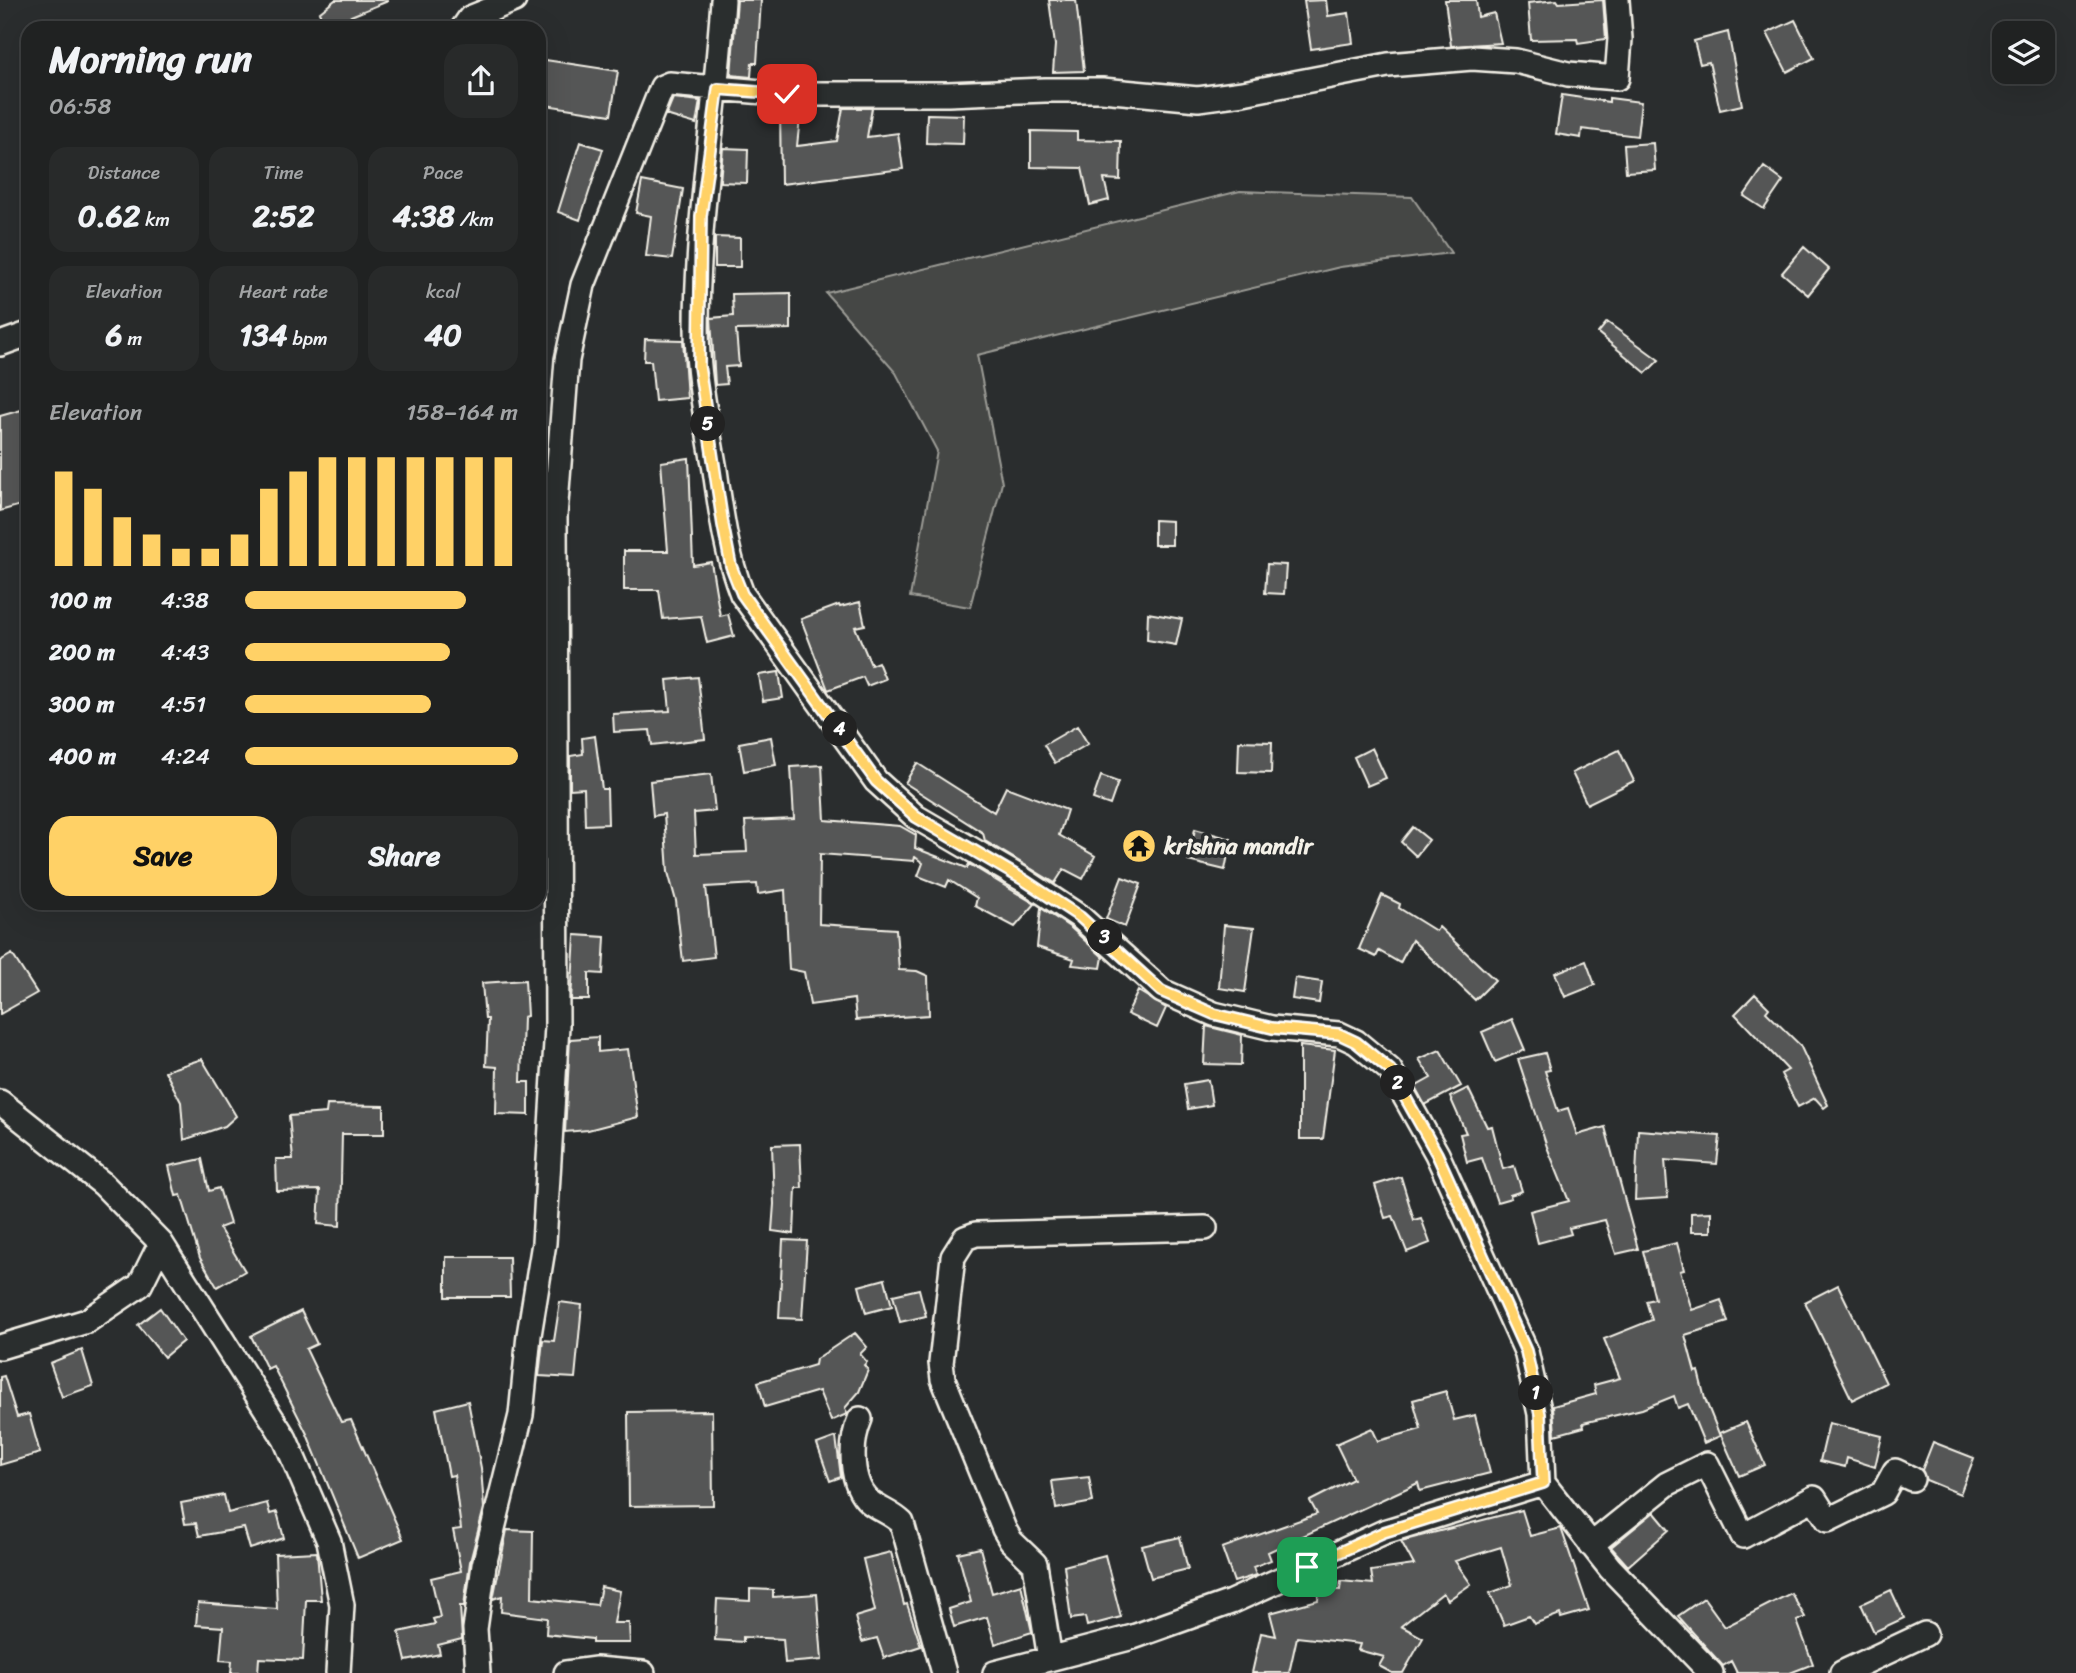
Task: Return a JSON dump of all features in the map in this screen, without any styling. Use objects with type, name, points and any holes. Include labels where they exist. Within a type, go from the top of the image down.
[{"type":"street","points":[[723,0],[718,89],[701,216],[699,366],[723,525],[731,566],[742,594],[876,781],[916,817],[1024,880],[1080,917],[1161,991],[1214,1014],[1272,1028],[1339,1034],[1356,1042],[1390,1070],[1437,1154],[1526,1351],[1540,1414],[1543,1483],[1591,1545],[1644,1606],[1711,1673]]},
{"type":"street","points":[[478,1673],[475,1629],[484,1565],[521,1415],[529,1335],[544,1243],[557,1026],[555,516],[567,360],[583,285],[662,87],[668,84],[787,94],[1102,90],[1198,99],[1388,65],[1472,58],[1516,61],[1568,74],[1617,78],[1620,39],[1616,0]]},
{"type":"street","points":[[468,21],[505,1]]},
{"type":"street","points":[[0,344],[21,336]]},
{"type":"street","points":[[0,1102],[103,1184],[162,1243],[285,1439],[329,1541],[342,1605],[338,1673]]},
{"type":"street","points":[[1050,1659],[1035,1564],[1011,1541],[1004,1529],[943,1380],[941,1363],[953,1257],[965,1238],[976,1234],[1205,1228]]},
{"type":"street","points":[[0,1347],[87,1321],[140,1285],[162,1243]]},
{"type":"street","points":[[860,1419],[853,1444],[859,1483],[872,1504],[892,1513],[902,1523],[944,1673]]},
{"type":"street","points":[[1591,1545],[1667,1484],[1707,1464],[1743,1536],[1814,1498],[1828,1520],[1884,1493],[1895,1471],[1912,1479]]},
{"type":"street","points":[[995,1673],[1133,1637],[1231,1602],[1384,1532],[1543,1483]]},
{"type":"street","points":[[1842,1673],[1925,1634]]},
{"type":"street","points":[[566,1673],[596,1669],[643,1673]]},
{"type":"shaded area","points":[[1240,191],[1412,197],[1451,253],[1340,267],[977,355],[1002,483],[970,607],[910,597],[937,451],[896,373],[826,293]]},
{"type":"building","points":[[335,0],[388,0],[351,16],[355,21],[325,21],[319,13]]},
{"type":"building","points":[[737,0],[761,0],[757,63],[752,63],[751,77],[731,75]]},
{"type":"building","points":[[1049,0],[1076,0],[1084,71],[1053,72],[1055,45]]},
{"type":"building","points":[[1326,0],[1328,16],[1349,13],[1353,43],[1311,49],[1304,1]]},
{"type":"building","points":[[1445,0],[1476,0],[1478,17],[1494,13],[1501,43],[1451,46]]},
{"type":"building","points":[[1557,0],[1559,3],[1603,0],[1606,39],[1578,43],[1577,39],[1531,40],[1528,3]]},
{"type":"building","points":[[1795,20],[1814,58],[1787,72],[1767,33]]},
{"type":"building","points":[[1728,32],[1742,105],[1720,110],[1709,62],[1700,64],[1694,41]]},
{"type":"building","points":[[546,60],[618,71],[611,115],[546,105]]},
{"type":"building","points":[[1562,95],[1609,102],[1609,98],[1641,102],[1637,136],[1582,129],[1581,138],[1556,134]]},
{"type":"building","points":[[673,98],[700,101],[696,124],[666,115]]},
{"type":"building","points":[[780,108],[801,108],[797,146],[837,141],[843,108],[872,108],[867,137],[898,133],[903,169],[781,184]]},
{"type":"building","points":[[927,114],[964,115],[963,144],[926,143]]},
{"type":"building","points":[[1031,131],[1077,132],[1077,140],[1121,141],[1120,180],[1104,179],[1109,200],[1090,205],[1082,168],[1031,167]]},
{"type":"building","points":[[580,142],[603,149],[580,220],[558,212]]},
{"type":"building","points":[[1653,143],[1655,170],[1626,172],[1624,145]]},
{"type":"building","points":[[723,148],[748,149],[747,183],[720,182]]},
{"type":"building","points":[[1764,167],[1783,181],[1764,209],[1744,196]]},
{"type":"building","points":[[642,181],[683,189],[672,259],[646,256],[651,216],[636,213]]},
{"type":"building","points":[[715,237],[740,238],[740,267],[715,267]]},
{"type":"building","points":[[1804,247],[1829,269],[1808,295],[1782,273]]},
{"type":"building","points":[[791,293],[791,329],[736,330],[739,366],[725,367],[727,384],[715,385],[711,318],[733,316],[732,294]]},
{"type":"building","points":[[1607,322],[1659,360],[1646,373],[1598,333]]},
{"type":"building","points":[[645,339],[683,340],[687,398],[655,401],[651,361],[644,361]]},
{"type":"building","points":[[21,410],[21,505],[0,511],[0,416]]},
{"type":"building","points":[[689,458],[693,565],[711,562],[720,616],[728,614],[734,636],[707,643],[701,616],[663,619],[659,590],[624,590],[624,551],[668,551],[661,462]]},
{"type":"building","points":[[1154,520],[1172,521],[1172,545],[1154,545]]},
{"type":"building","points":[[1267,564],[1286,565],[1284,594],[1265,593]]},
{"type":"building","points":[[860,602],[865,625],[855,627],[871,665],[878,662],[885,679],[867,686],[863,677],[828,690],[801,619],[839,605],[840,607]]},
{"type":"building","points":[[1148,613],[1182,619],[1176,645],[1147,640]]},
{"type":"building","points":[[779,672],[783,698],[763,701],[759,675]]},
{"type":"building","points":[[698,677],[705,739],[652,745],[650,730],[614,732],[613,714],[670,711],[667,680]]},
{"type":"building","points":[[1077,726],[1088,744],[1055,763],[1044,745]]},
{"type":"building","points":[[595,736],[602,789],[607,789],[608,824],[585,825],[584,788],[570,789],[570,756],[583,754],[582,738]]},
{"type":"building","points":[[771,737],[776,765],[744,771],[739,743]]},
{"type":"building","points":[[1239,741],[1272,742],[1271,773],[1238,772]]},
{"type":"building","points":[[1372,748],[1386,778],[1367,786],[1354,757]]},
{"type":"building","points":[[1619,750],[1634,781],[1587,804],[1572,773]]},
{"type":"building","points":[[917,763],[994,812],[1006,787],[1067,810],[1059,835],[1095,856],[1083,879],[1064,869],[1055,883],[985,841],[983,833],[905,783]]},
{"type":"building","points":[[822,765],[825,820],[900,826],[916,835],[915,848],[967,868],[969,864],[1035,904],[1015,927],[975,906],[977,898],[949,880],[946,887],[918,876],[923,863],[915,857],[914,861],[820,854],[819,924],[896,929],[899,970],[917,971],[928,976],[929,1015],[856,1020],[854,999],[810,1005],[804,972],[789,969],[785,890],[758,894],[757,884],[706,887],[714,957],[683,961],[676,901],[668,872],[664,814],[653,816],[650,781],[711,774],[715,811],[694,813],[696,854],[747,852],[745,821],[794,819],[791,767]]},
{"type":"building","points":[[1101,776],[1118,782],[1110,805],[1093,799]]},
{"type":"building","points":[[1413,827],[1429,840],[1416,856],[1401,842]]},
{"type":"building","points":[[1195,829],[1231,839],[1225,870],[1188,861]]},
{"type":"building","points":[[1122,877],[1141,884],[1125,927],[1106,919]]},
{"type":"building","points":[[1382,895],[1400,904],[1399,908],[1436,931],[1439,927],[1495,980],[1475,1000],[1412,940],[1400,963],[1379,951],[1376,957],[1359,949]]},
{"type":"building","points":[[1041,908],[1071,928],[1103,957],[1101,968],[1072,965],[1074,959],[1037,947]]},
{"type":"building","points":[[1224,925],[1254,928],[1245,992],[1219,988]]},
{"type":"building","points":[[575,935],[605,937],[603,974],[589,973],[589,1000],[571,1000]]},
{"type":"building","points":[[12,954],[37,993],[0,1014],[0,961]]},
{"type":"building","points":[[1586,961],[1595,985],[1565,997],[1555,973]]},
{"type":"building","points":[[1295,978],[1322,982],[1319,1003],[1292,999]]},
{"type":"building","points":[[525,980],[527,1016],[523,1017],[521,1082],[529,1082],[529,1115],[496,1114],[497,1067],[486,1066],[488,1019],[485,1019],[482,983]]},
{"type":"building","points":[[1138,991],[1166,1008],[1157,1028],[1127,1014]]},
{"type":"building","points":[[1755,994],[1769,1008],[1766,1012],[1800,1045],[1828,1105],[1824,1108],[1815,1098],[1798,1107],[1781,1074],[1788,1070],[1735,1014]]},
{"type":"building","points":[[1512,1019],[1525,1050],[1495,1062],[1482,1032]]},
{"type":"building","points":[[1206,1026],[1242,1035],[1241,1065],[1204,1064]]},
{"type":"building","points":[[598,1037],[598,1052],[628,1049],[638,1117],[588,1130],[565,1132],[570,1039]]},
{"type":"building","points":[[1300,1046],[1335,1050],[1323,1139],[1300,1139]]},
{"type":"building","points":[[1440,1050],[1461,1086],[1425,1105],[1415,1087],[1431,1078],[1419,1059]]},
{"type":"building","points":[[1545,1053],[1550,1070],[1545,1071],[1558,1111],[1568,1108],[1577,1135],[1605,1127],[1638,1249],[1616,1254],[1605,1220],[1569,1228],[1571,1234],[1538,1243],[1530,1211],[1569,1201],[1547,1147],[1518,1059]]},
{"type":"building","points":[[202,1059],[236,1116],[225,1126],[184,1140],[181,1102],[165,1071]]},
{"type":"building","points":[[1208,1080],[1212,1105],[1188,1109],[1184,1084]]},
{"type":"building","points":[[1468,1088],[1487,1127],[1492,1126],[1503,1169],[1514,1166],[1522,1191],[1510,1195],[1511,1198],[1497,1202],[1482,1158],[1467,1162],[1460,1134],[1466,1133],[1450,1097]]},
{"type":"building","points":[[327,1105],[384,1106],[384,1134],[342,1134],[340,1226],[318,1224],[320,1190],[277,1191],[276,1159],[293,1159],[289,1116],[326,1113]]},
{"type":"building","points":[[1638,1130],[1720,1136],[1717,1164],[1665,1160],[1668,1198],[1635,1200]]},
{"type":"building","points":[[800,1144],[802,1188],[796,1188],[794,1234],[772,1231],[772,1145]]},
{"type":"building","points":[[202,1159],[209,1191],[219,1188],[230,1224],[219,1228],[245,1271],[217,1287],[200,1258],[181,1195],[176,1196],[169,1166]]},
{"type":"building","points":[[1401,1177],[1414,1220],[1421,1218],[1430,1243],[1407,1252],[1393,1216],[1385,1218],[1375,1185]]},
{"type":"building","points":[[1711,1212],[1711,1232],[1691,1232],[1691,1213]]},
{"type":"building","points":[[783,1240],[807,1241],[802,1319],[779,1318]]},
{"type":"building","points":[[1677,1243],[1684,1270],[1680,1271],[1692,1310],[1721,1300],[1728,1322],[1685,1335],[1695,1372],[1698,1371],[1705,1399],[1720,1436],[1704,1443],[1688,1404],[1678,1408],[1674,1396],[1642,1409],[1583,1423],[1584,1427],[1555,1435],[1553,1406],[1596,1394],[1594,1385],[1620,1378],[1604,1339],[1652,1320],[1646,1301],[1655,1299],[1643,1251]]},
{"type":"building","points":[[446,1257],[509,1257],[510,1297],[446,1297]]},
{"type":"building","points":[[885,1279],[892,1306],[866,1313],[859,1286]]},
{"type":"building","points":[[1838,1285],[1886,1383],[1852,1400],[1805,1302]]},
{"type":"building","points":[[919,1289],[926,1316],[900,1322],[893,1295]]},
{"type":"building","points":[[560,1302],[582,1305],[575,1378],[539,1376],[543,1340],[554,1341]]},
{"type":"building","points":[[160,1308],[183,1341],[164,1357],[138,1325]]},
{"type":"building","points":[[301,1311],[317,1344],[306,1349],[341,1422],[351,1420],[403,1539],[358,1558],[307,1434],[273,1366],[267,1369],[251,1336]]},
{"type":"building","points":[[855,1333],[867,1347],[860,1354],[867,1362],[864,1365],[868,1370],[859,1392],[845,1408],[847,1414],[831,1421],[819,1391],[765,1407],[758,1382],[815,1365],[816,1359]]},
{"type":"building","points":[[82,1350],[93,1386],[62,1397],[50,1363]]},
{"type":"building","points":[[4,1376],[17,1417],[29,1414],[40,1453],[0,1465],[0,1377]]},
{"type":"building","points":[[1446,1391],[1454,1420],[1475,1415],[1490,1473],[1420,1491],[1418,1483],[1268,1552],[1271,1560],[1253,1567],[1256,1575],[1234,1582],[1222,1548],[1317,1514],[1310,1501],[1353,1479],[1336,1444],[1372,1428],[1378,1441],[1421,1429],[1413,1400]]},
{"type":"building","points":[[468,1401],[481,1468],[484,1508],[470,1562],[464,1606],[460,1606],[462,1639],[438,1645],[440,1654],[406,1661],[399,1632],[435,1624],[433,1619],[440,1617],[431,1578],[461,1571],[453,1530],[461,1529],[454,1475],[449,1476],[436,1409]]},
{"type":"building","points":[[712,1411],[713,1505],[629,1506],[628,1412]]},
{"type":"building","points":[[1746,1422],[1765,1465],[1739,1476],[1720,1433]]},
{"type":"building","points":[[1829,1423],[1882,1436],[1875,1467],[1847,1458],[1845,1467],[1820,1461]]},
{"type":"building","points":[[836,1437],[841,1477],[830,1481],[817,1444]]},
{"type":"building","points":[[1933,1442],[1974,1458],[1960,1494],[1926,1480],[1922,1470]]},
{"type":"building","points":[[1089,1477],[1093,1502],[1056,1509],[1052,1481]]},
{"type":"building","points":[[224,1495],[228,1513],[267,1503],[270,1514],[277,1512],[284,1538],[250,1549],[244,1528],[199,1536],[196,1523],[185,1524],[181,1503]]},
{"type":"building","points":[[1522,1510],[1530,1536],[1561,1528],[1589,1610],[1561,1618],[1560,1614],[1534,1624],[1529,1616],[1504,1625],[1490,1593],[1512,1585],[1501,1547],[1455,1561],[1471,1584],[1448,1600],[1443,1593],[1401,1626],[1423,1638],[1403,1673],[1392,1673],[1379,1666],[1384,1657],[1358,1650],[1360,1644],[1297,1637],[1289,1673],[1252,1673],[1261,1633],[1276,1636],[1270,1613],[1318,1600],[1319,1588],[1340,1590],[1341,1581],[1373,1584],[1371,1571],[1414,1565],[1401,1541]]},
{"type":"building","points":[[1654,1512],[1669,1530],[1628,1566],[1611,1547]]},
{"type":"building","points":[[507,1530],[533,1531],[532,1598],[597,1605],[601,1587],[620,1591],[614,1623],[629,1623],[630,1643],[592,1643],[592,1639],[546,1634],[547,1618],[501,1612],[502,1596],[493,1599]]},
{"type":"building","points":[[1180,1537],[1188,1569],[1151,1578],[1142,1546]]},
{"type":"building","points":[[980,1548],[992,1593],[1021,1584],[1032,1632],[995,1644],[987,1617],[954,1627],[949,1609],[971,1602],[958,1553]]},
{"type":"building","points":[[317,1552],[321,1600],[306,1600],[303,1660],[259,1658],[258,1673],[231,1673],[232,1661],[220,1660],[223,1627],[196,1625],[198,1603],[277,1609],[275,1554]]},
{"type":"building","points":[[891,1552],[904,1605],[907,1604],[921,1646],[884,1658],[877,1638],[862,1642],[855,1617],[875,1611],[863,1559]]},
{"type":"building","points":[[1105,1555],[1121,1617],[1087,1626],[1085,1617],[1071,1619],[1064,1566]]},
{"type":"building","points":[[750,1589],[773,1590],[773,1597],[817,1594],[822,1660],[785,1663],[783,1639],[743,1637],[743,1642],[715,1640],[717,1599],[750,1601]]},
{"type":"building","points":[[1891,1590],[1904,1618],[1874,1632],[1861,1604]]},
{"type":"building","points":[[1791,1593],[1805,1617],[1797,1621],[1813,1664],[1790,1673],[1737,1673],[1731,1661],[1723,1666],[1678,1616],[1704,1598],[1725,1627]]},
{"type":"place","name":"krishna mandir","points":[[1139,846]]},
{"type":"route","points":[[787,94],[718,89],[701,216],[697,328],[699,366],[723,525],[731,566],[742,594],[876,781],[916,817],[1024,880],[1080,917],[1111,942],[1141,975],[1161,991],[1214,1014],[1272,1028],[1339,1034],[1356,1042],[1390,1070],[1437,1154],[1526,1351],[1540,1414],[1543,1483],[1384,1532],[1307,1567]]}]
